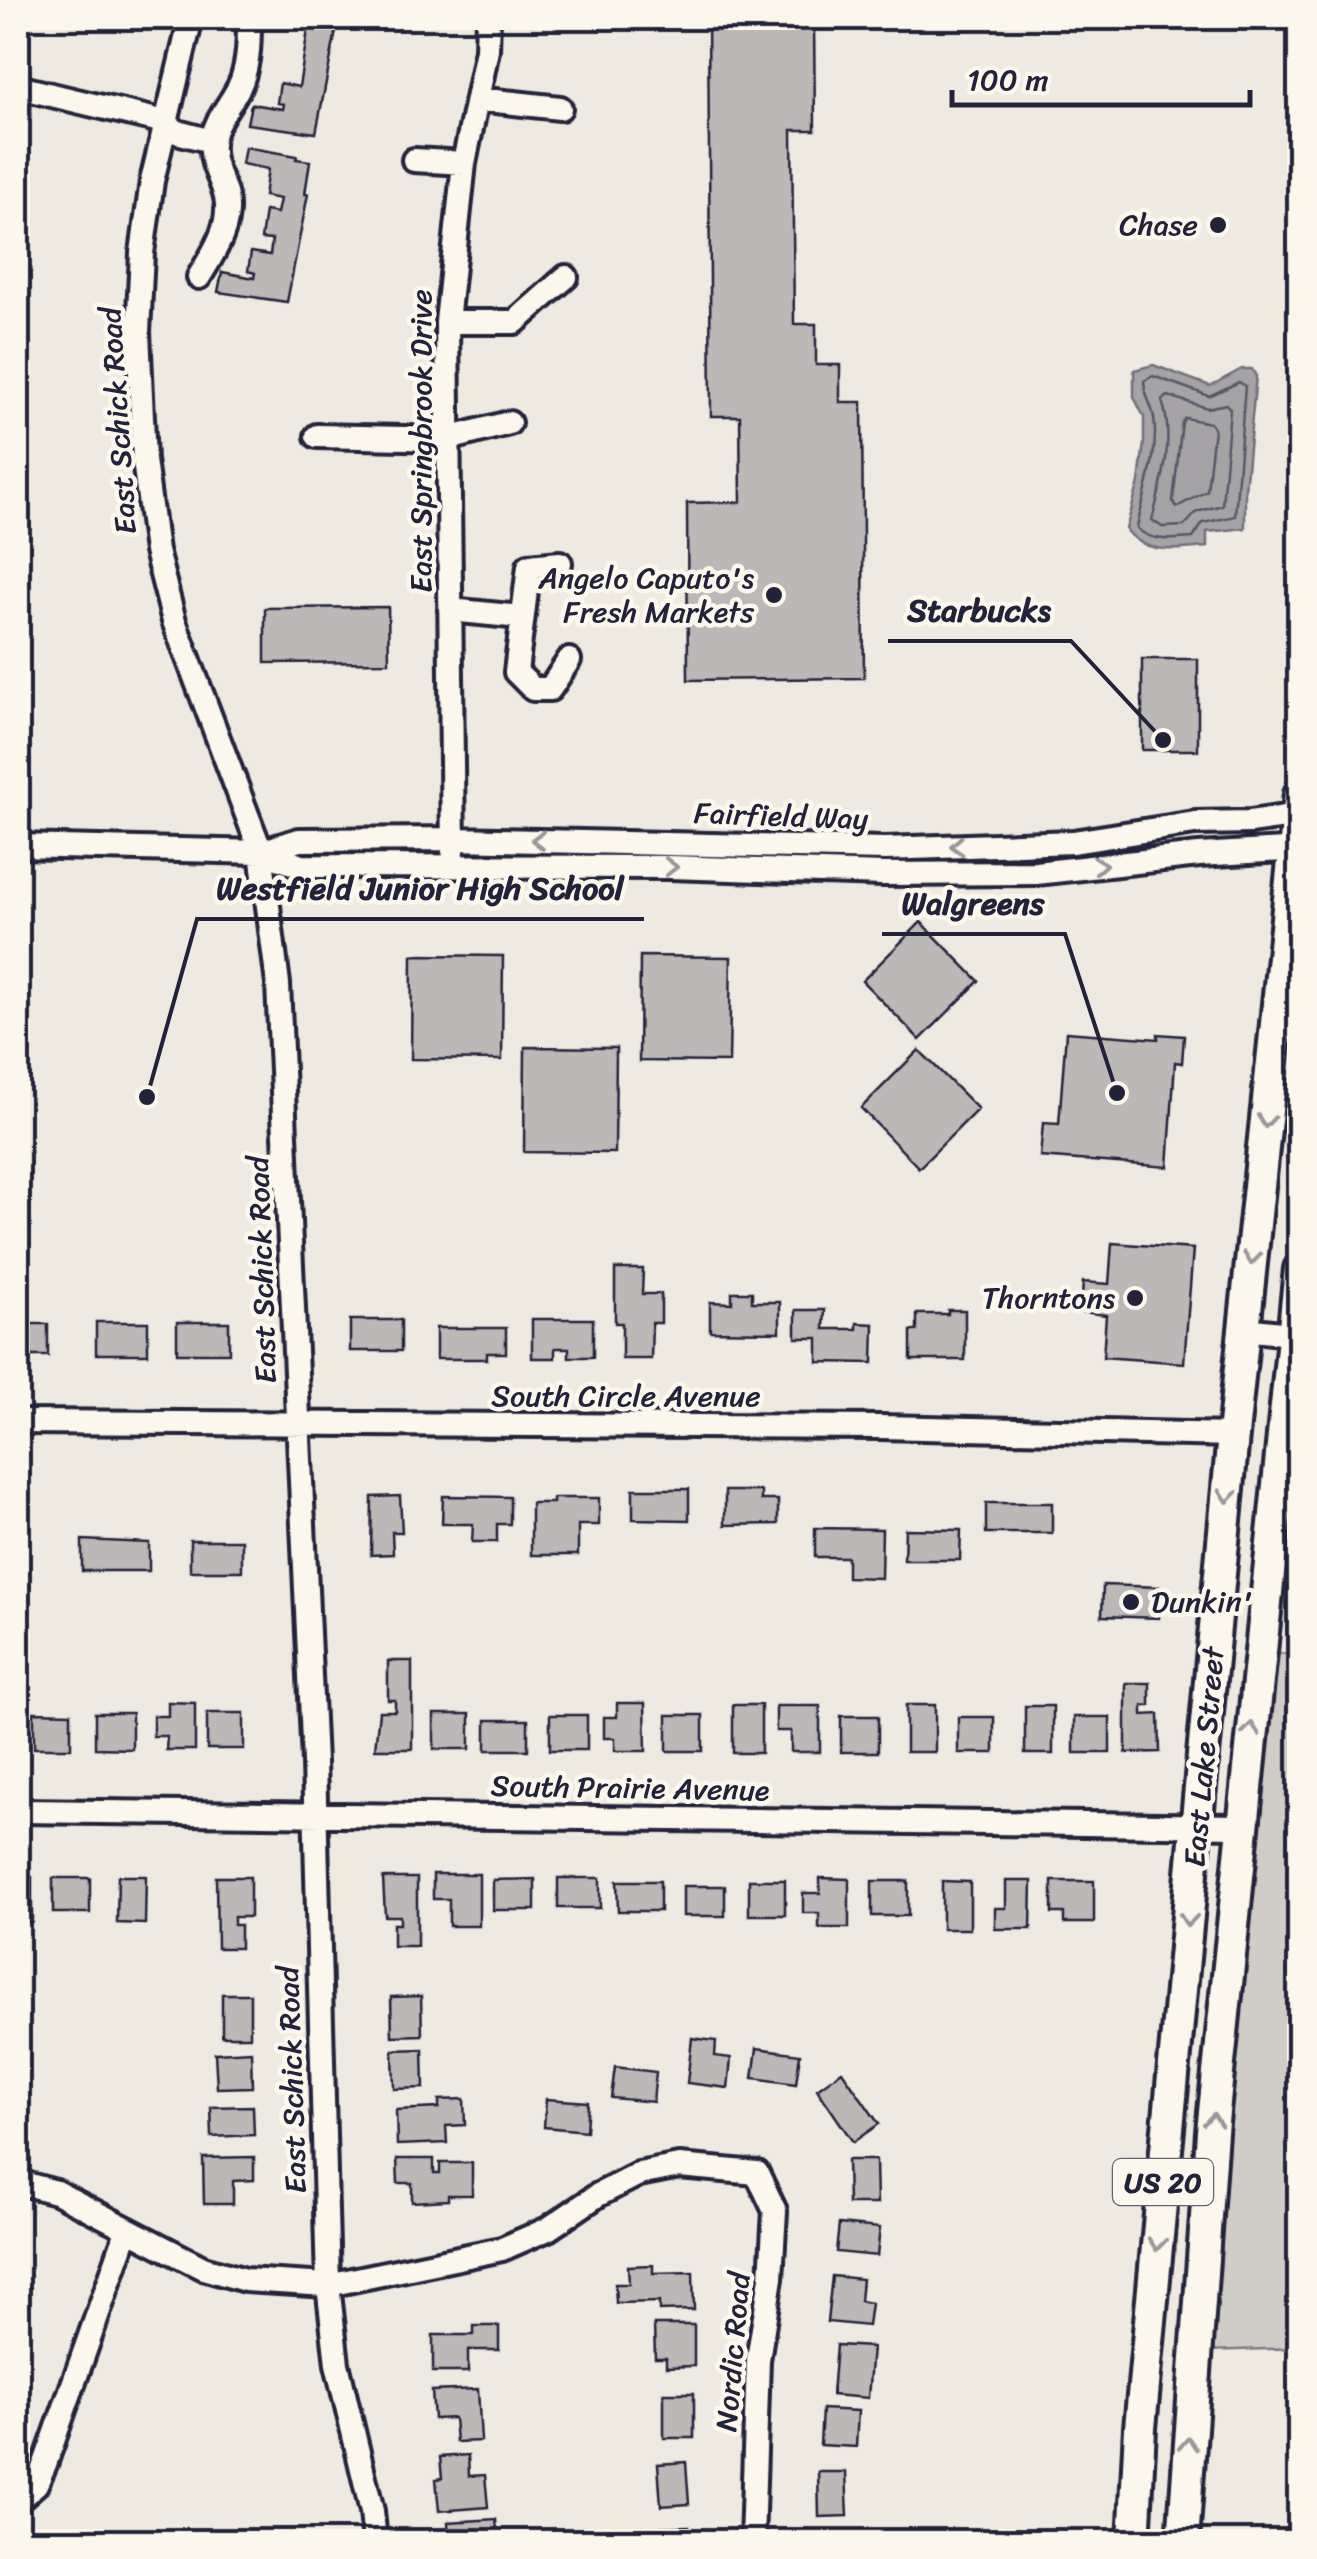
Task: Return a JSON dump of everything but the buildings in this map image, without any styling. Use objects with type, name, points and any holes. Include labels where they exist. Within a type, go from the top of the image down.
[{"type":"main road","name":"East Lake Street","points":[[1134,2542],[1140,2428],[1233,1435],[1299,808]]},
{"type":"main road","name":"East Lake Street","points":[[1183,2542],[1208,2187],[1241,1826],[1280,1438],[1297,1335],[1300,1269]]},
{"type":"street","name":"East Schick Road","points":[[191,18],[165,122],[142,253],[138,332],[144,460],[156,550],[188,664],[261,852],[278,984],[315,1814],[328,2285],[337,2364],[364,2476],[375,2542]]},
{"type":"street","points":[[199,278],[218,246],[226,222],[226,197],[214,170],[211,141],[241,83],[249,47],[249,18]]},
{"type":"street","name":"East Springbrook Drive","points":[[452,868],[447,322],[464,163],[487,50],[488,18]]},
{"type":"street","points":[[18,87],[165,122],[177,132],[211,141]]},
{"type":"street","points":[[478,99],[560,108]]},
{"type":"street","points":[[414,160],[464,163]]},
{"type":"street","points":[[447,322],[515,322],[566,277]]},
{"type":"street","points":[[317,436],[448,439],[509,423]]},
{"type":"street","points":[[560,564],[529,566],[516,672],[533,689],[550,689],[569,660]]},
{"type":"street","points":[[450,610],[520,618]]},
{"type":"street","name":"Fairfield Way","points":[[261,852],[299,840],[453,838],[884,849],[1073,842],[1196,823],[1250,822],[1299,808]]},
{"type":"street","name":"Fairfield Way","points":[[18,846],[261,852],[300,866],[670,867],[884,874],[1036,873],[1297,850]]},
{"type":"street","points":[[1244,1329],[1297,1335]]},
{"type":"street","name":"South Circle Avenue","points":[[18,1422],[861,1427],[1233,1435]]},
{"type":"street","name":"South Prairie Avenue","points":[[18,1811],[1241,1826]]},
{"type":"street","name":"Nordic Road","points":[[328,2285],[502,2250],[548,2229],[639,2174],[679,2166],[762,2167],[775,2210],[771,2278],[758,2360],[752,2542]]},
{"type":"street","points":[[18,2182],[46,2188],[182,2260],[244,2280],[328,2285]]},
{"type":"street","points":[[18,2500],[36,2484],[128,2231]]},
{"type":"shaded area","points":[[1266,1652],[1299,1655],[1299,2348],[1204,2351]]},
{"type":"water","points":[[1153,365],[1210,386],[1242,369],[1252,369],[1256,376],[1245,528],[1207,532],[1207,547],[1152,547],[1126,529],[1139,482],[1144,443],[1144,417],[1134,397],[1134,370]]},
{"type":"place","name":"Chase","points":[[1218,225]]},
{"type":"place","name":"Angelo Caputo's Fresh Markets","points":[[774,595]]},
{"type":"place","name":"Starbucks","points":[[1163,740]]},
{"type":"place","name":"Walgreens","points":[[1117,1093]]},
{"type":"place","name":"Westfield Junior High School","points":[[147,1097]]},
{"type":"place","name":"Thorntons","points":[[1135,1298]]},
{"type":"place","name":"Dunkin'","points":[[1131,1602]]}]
